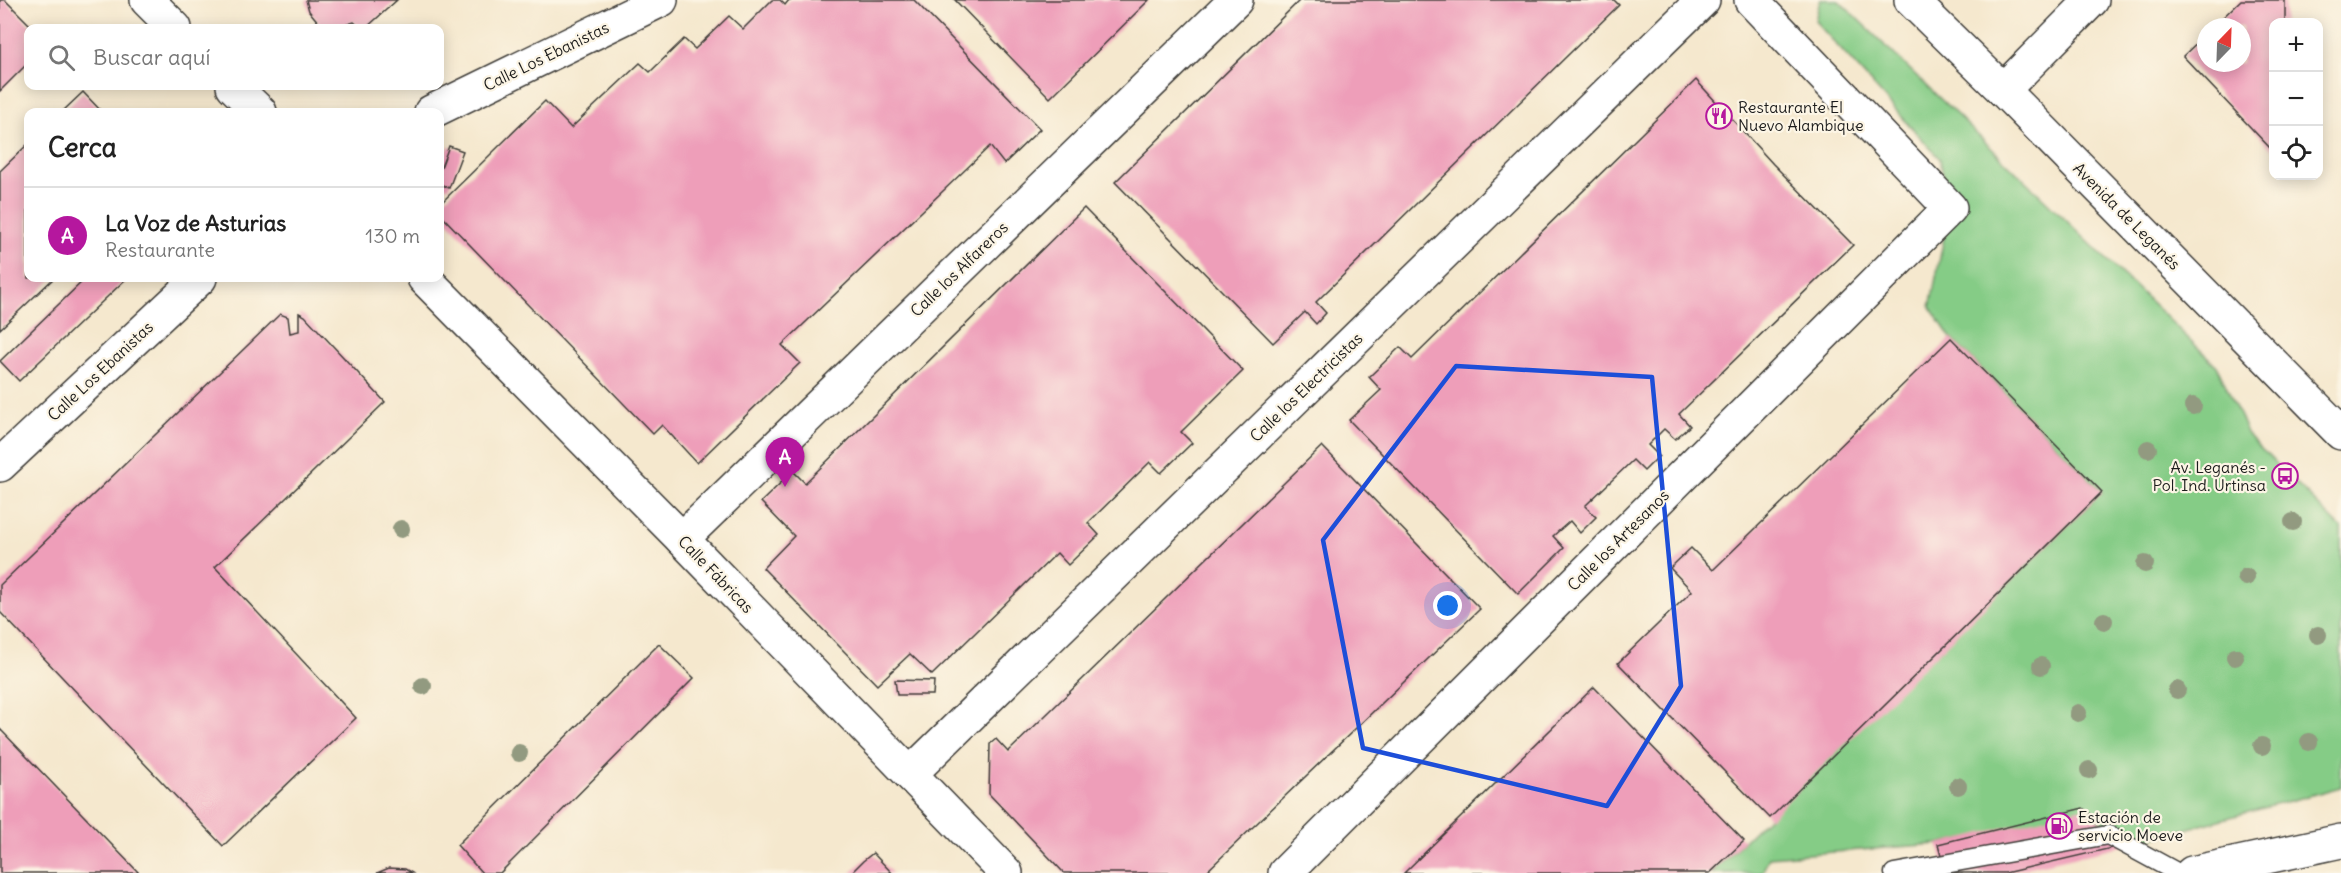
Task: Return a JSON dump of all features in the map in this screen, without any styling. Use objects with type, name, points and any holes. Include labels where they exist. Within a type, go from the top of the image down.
[{"type":"street","points":[[147,0],[171,24]]},
{"type":"street","name":"Calle Los Ebanistas","points":[[439,108],[661,0]]},
{"type":"street","name":"Calle los Alfareros","points":[[682,538],[1236,0]]},
{"type":"street","name":"Calle los Electricistas","points":[[910,774],[1703,0]]},
{"type":"street","name":"Calle los Artesanos","points":[[1285,873],[1950,208],[1751,0]]},
{"type":"street","name":"Avenida de Leganés","points":[[1911,0],[2003,90],[2341,434]]},
{"type":"street","points":[[2003,90],[2092,0]]},
{"type":"street","points":[[236,90],[256,108]]},
{"type":"street","name":"Calle Los Ebanistas","points":[[0,465],[196,282]]},
{"type":"street","name":"Calle Fábricas","points":[[428,282],[682,538],[1006,873]]},
{"type":"street","points":[[2235,863],[2341,822]]},
{"type":"street","points":[[2192,873],[2341,841]]},
{"type":"lane","points":[[1894,873],[2108,835],[2178,873]]},
{"type":"highlighted area","points":[[1456,366],[1652,377],[1681,686],[1607,806],[1363,748],[1323,540]]},
{"type":"green space","points":[[1820,0],[1838,0],[2217,366],[2249,437],[2341,528],[2341,787],[2139,842],[2087,812],[1938,844],[1769,857],[1762,873],[1711,873],[2102,492],[1951,338],[1930,307],[1950,208],[1940,159],[1815,21]]},
{"type":"building","points":[[0,0],[5,0],[29,24],[24,24],[24,67],[0,91]]},
{"type":"building","points":[[306,0],[397,0],[370,24],[354,22],[322,24],[309,11]]},
{"type":"building","points":[[772,0],[780,0],[785,5],[789,0],[914,0],[1040,129],[1004,164],[990,146],[782,345],[800,363],[697,463],[662,425],[653,434],[444,218],[444,200],[545,101],[571,128],[640,63],[650,72],[684,39],[695,49],[729,16],[743,29]]},
{"type":"building","points":[[955,0],[1149,0],[1050,98]]},
{"type":"building","points":[[1300,0],[1614,0],[1619,5],[1316,302],[1326,313],[1316,324],[1305,312],[1273,343],[1115,182]]},
{"type":"building","points":[[2241,0],[2285,0],[2285,18],[2269,18],[2269,147],[2198,72],[2251,72],[2251,18],[2222,18]]},
{"type":"building","points":[[2197,43],[2197,71],[2183,56]]},
{"type":"building","points":[[1696,80],[1773,164],[1853,245],[1679,414],[1690,426],[1675,439],[1664,429],[1648,445],[1659,456],[1644,471],[1633,460],[1585,506],[1596,517],[1580,533],[1570,521],[1553,536],[1564,548],[1518,594],[1349,420],[1381,390],[1369,377],[1400,347],[1412,359]]},
{"type":"building","points":[[83,92],[98,108],[66,108]]},
{"type":"building","points":[[449,146],[463,151],[449,188],[444,186],[444,159]]},
{"type":"building","points":[[24,148],[24,282],[50,282],[0,329],[0,171]]},
{"type":"building","points":[[1084,208],[1243,371],[1181,432],[1192,443],[1161,473],[1150,462],[1088,523],[1099,535],[1068,565],[1057,553],[932,675],[910,654],[877,685],[763,568],[794,536],[761,502],[793,471],[805,483]]},
{"type":"building","points":[[82,282],[123,282],[19,381],[0,361]]},
{"type":"building","points":[[299,313],[305,316],[385,402],[215,567],[356,718],[223,846],[0,612],[0,585],[280,314],[288,317],[290,333],[299,331]]},
{"type":"building","points":[[1951,338],[2102,492],[1770,818],[1618,663],[1692,591],[1670,568],[1691,548],[1713,570]]},
{"type":"building","points":[[1322,446],[1480,609],[1205,873],[1064,873],[989,794],[990,744],[996,739],[1008,752]]},
{"type":"building","points":[[659,644],[694,678],[500,873],[482,873],[457,845]]},
{"type":"building","points":[[895,680],[934,681],[933,695],[897,695]]},
{"type":"building","points":[[1594,687],[1744,841],[1710,873],[1404,873]]},
{"type":"building","points":[[0,729],[139,873],[0,873]]},
{"type":"building","name":"Estación de servicio Moeve","points":[[2083,808],[2129,844],[2005,873],[1946,873],[1938,844]]},
{"type":"building","points":[[873,853],[892,873],[851,873],[863,861]]},
{"type":"building","points":[[389,868],[405,869],[412,873],[377,873]]},
{"type":"place","name":"Restaurante El Nuevo Alambique","points":[[1719,116]]},
{"type":"place","name":"Av. Leganés - Pol. Ind. Urtinsa","points":[[2285,476]]},
{"type":"place","name":"La Voz de Asturias","points":[[785,487]]},
{"type":"place","name":"Estación de servicio Moeve","points":[[2059,826]]}]
